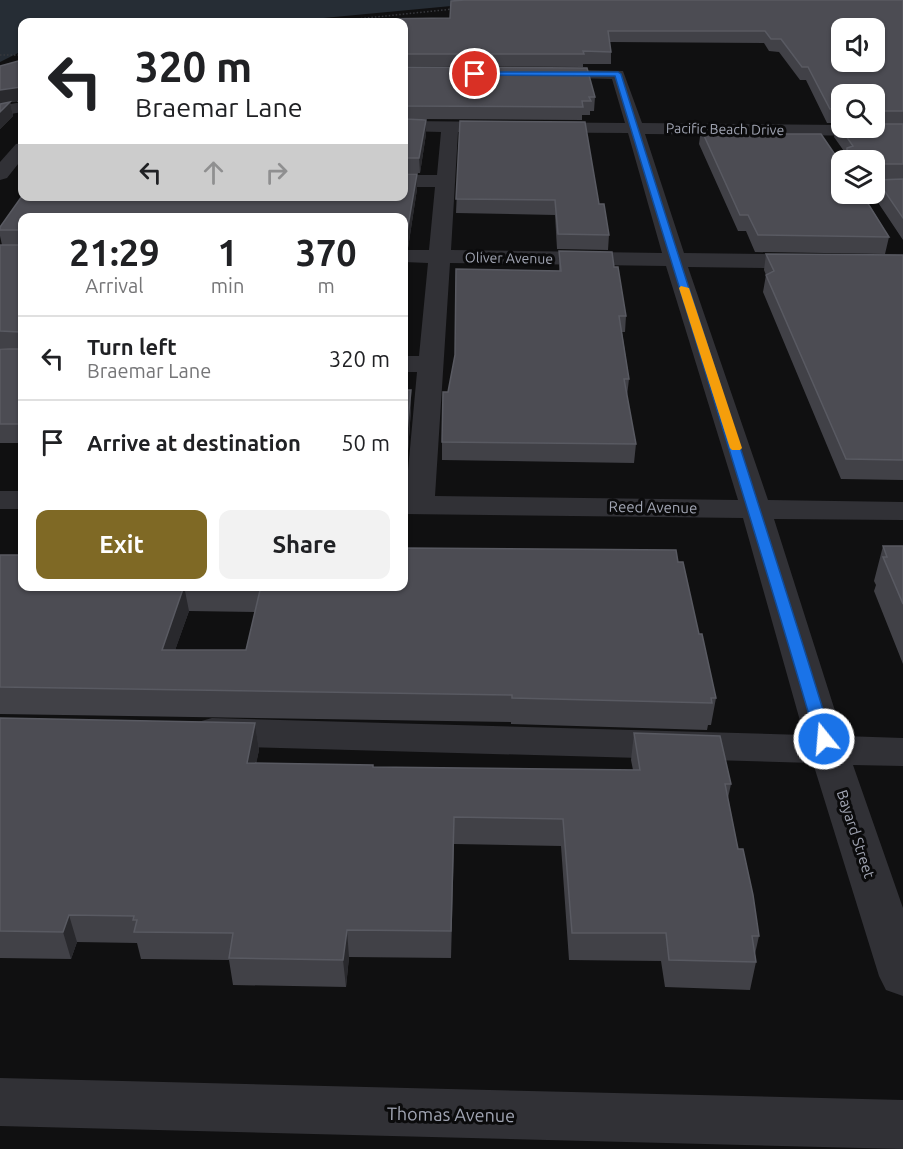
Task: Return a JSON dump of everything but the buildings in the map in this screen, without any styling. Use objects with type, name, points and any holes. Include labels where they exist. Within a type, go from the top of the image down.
[{"type":"street","name":"Bayard Street","points":[[523,74],[618,74],[675,260],[756,509],[828,751],[903,976]]},
{"type":"street","name":"Pacific Beach Drive","points":[[408,126],[831,130]]},
{"type":"street","points":[[411,505],[431,364],[450,127]]},
{"type":"street","points":[[817,130],[829,148]]},
{"type":"street","name":"Pacific Beach Drive","points":[[885,130],[903,131]]},
{"type":"street","points":[[0,174],[18,153]]},
{"type":"street","points":[[0,180],[18,180]]},
{"type":"street","points":[[408,181],[447,181]]},
{"type":"street","name":"Oliver Avenue","points":[[408,256],[675,260],[900,256]]},
{"type":"street","points":[[408,364],[431,364]]},
{"type":"street","points":[[0,500],[18,500]]},
{"type":"street","name":"Reed Avenue","points":[[411,505],[903,511]]},
{"type":"street","points":[[176,732],[903,752]]},
{"type":"street","name":"Thomas Avenue","points":[[0,1102],[903,1125]]},
{"type":"path","points":[[370,18],[459,9]]},
{"type":"path","points":[[0,56],[18,55]]},
{"type":"shaded area","points":[[0,0],[516,0],[324,18],[18,18],[18,53],[0,62]]},
{"type":"slow traffic","points":[[684,288],[736,448]]},
{"type":"route","points":[[475,74],[618,74],[675,260],[756,509],[824,739]]}]
